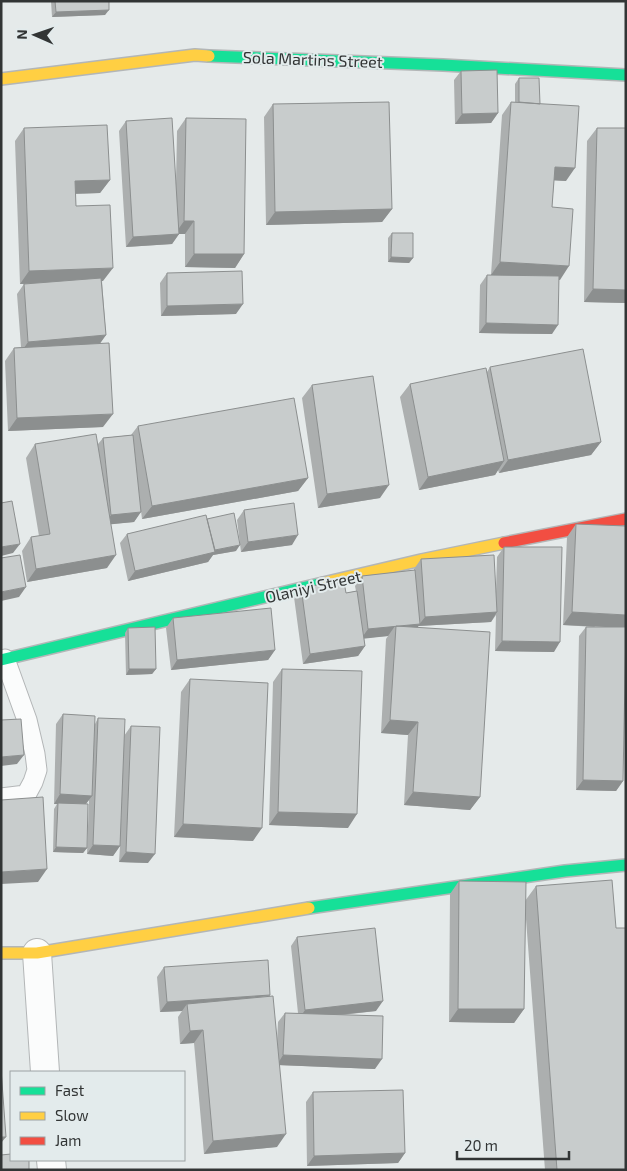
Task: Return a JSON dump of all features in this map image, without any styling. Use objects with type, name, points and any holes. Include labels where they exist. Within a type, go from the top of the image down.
[{"type":"street","name":"Sola Martins Street","points":[[1,79],[195,55],[443,64],[626,75]]},
{"type":"street","name":"Olaniyi Street","points":[[3,660],[421,560],[626,519]]},
{"type":"street","points":[[1,954],[37,953],[316,907],[565,871],[626,865]]},
{"type":"street","points":[[37,953],[45,1071]]},
{"type":"lane","points":[[1,798],[26,795],[37,770],[36,754],[27,720],[3,660]]},
{"type":"building","points":[[55,1],[109,1],[109,10],[56,12]]},
{"type":"building","points":[[497,70],[498,113],[462,114],[461,71]]},
{"type":"building","points":[[519,78],[539,78],[540,104],[519,102]]},
{"type":"building","points":[[389,102],[392,209],[275,212],[273,104]]},
{"type":"building","points":[[511,102],[579,106],[575,168],[555,167],[552,207],[573,209],[569,266],[500,262]]},
{"type":"building","points":[[172,118],[179,234],[133,237],[126,121]]},
{"type":"building","points":[[186,118],[246,119],[244,254],[194,254],[194,221],[184,221]]},
{"type":"building","points":[[107,125],[110,180],[75,181],[76,206],[110,205],[113,268],[29,271],[24,128]]},
{"type":"building","points":[[597,128],[626,128],[626,290],[593,289]]},
{"type":"building","points":[[392,233],[413,233],[413,258],[391,257]]},
{"type":"building","points":[[242,271],[243,304],[167,306],[167,273]]},
{"type":"building","points":[[487,275],[559,276],[558,325],[486,323]]},
{"type":"building","points":[[101,278],[106,335],[28,342],[24,284]]},
{"type":"building","points":[[109,343],[113,414],[17,418],[14,348]]},
{"type":"building","points":[[583,349],[601,442],[508,460],[490,367]]},
{"type":"building","points":[[486,368],[504,461],[428,477],[410,384]]},
{"type":"building","points":[[373,376],[389,485],[327,494],[312,385]]},
{"type":"building","points":[[294,398],[308,478],[152,506],[138,426]]},
{"type":"building","points":[[96,434],[116,555],[36,569],[31,537],[50,534],[35,444]]},
{"type":"building","points":[[133,435],[141,512],[111,515],[103,438]]},
{"type":"building","points":[[12,501],[20,544],[1,547],[1,503]]},
{"type":"building","points":[[294,503],[298,535],[248,542],[244,510]]},
{"type":"building","points":[[234,513],[240,545],[215,550],[207,519]]},
{"type":"building","points":[[206,515],[215,552],[135,571],[127,534]]},
{"type":"building","points":[[576,524],[626,526],[626,615],[572,612]]},
{"type":"building","points":[[504,547],[562,547],[560,642],[502,641]]},
{"type":"building","points":[[20,555],[26,587],[1,592],[1,558]]},
{"type":"building","points":[[494,555],[497,612],[425,617],[421,559]]},
{"type":"building","points":[[415,570],[420,624],[368,629],[362,576]]},
{"type":"building","points":[[344,582],[346,593],[357,591],[365,646],[310,654],[301,587]]},
{"type":"building","points":[[271,608],[275,650],[177,660],[173,618]]},
{"type":"building","points":[[396,626],[490,632],[480,797],[413,792],[418,722],[390,720]]},
{"type":"building","points":[[155,627],[156,669],[129,669],[128,628]]},
{"type":"building","points":[[586,627],[626,627],[623,781],[583,780]]},
{"type":"building","points":[[282,669],[362,671],[357,814],[278,812]]},
{"type":"building","points":[[190,679],[268,683],[262,828],[183,824]]},
{"type":"building","points":[[63,714],[95,716],[92,796],[60,794]]},
{"type":"building","points":[[98,718],[125,719],[120,846],[93,845]]},
{"type":"building","points":[[21,719],[24,755],[1,757],[1,720]]},
{"type":"building","points":[[131,726],[160,727],[155,854],[126,852]]},
{"type":"building","points":[[43,797],[47,869],[1,872],[1,800]]},
{"type":"building","points":[[58,803],[88,804],[87,848],[56,847]]},
{"type":"building","points":[[612,880],[616,928],[626,928],[626,1170],[557,1170],[536,886]]},
{"type":"building","points":[[459,881],[526,882],[524,1009],[458,1009]]},
{"type":"building","points":[[375,928],[383,1001],[305,1010],[297,937]]},
{"type":"building","points":[[268,960],[270,995],[167,1002],[164,967]]},
{"type":"building","points":[[273,996],[286,1134],[213,1141],[203,1030],[190,1031],[187,1004]]},
{"type":"building","points":[[285,1013],[383,1016],[382,1059],[283,1055]]},
{"type":"building","points":[[1,1069],[6,1137],[1,1137]]},
{"type":"building","points":[[403,1090],[405,1153],[314,1156],[313,1092]]},
{"type":"building","points":[[10,1154],[10,1161],[29,1161],[29,1170],[1,1170],[1,1155]]},
{"type":"traffic: fast","points":[[209,56],[443,65],[626,75]]},
{"type":"traffic: fast","points":[[1,660],[323,583]]},
{"type":"traffic: fast","points":[[309,908],[565,871],[626,865]]},
{"type":"traffic: slow","points":[[1,79],[195,55],[209,56]]},
{"type":"traffic: slow","points":[[323,583],[504,543]]},
{"type":"traffic: slow","points":[[1,953],[37,953],[309,908]]},
{"type":"traffic: jam","points":[[504,543],[626,519]]}]
